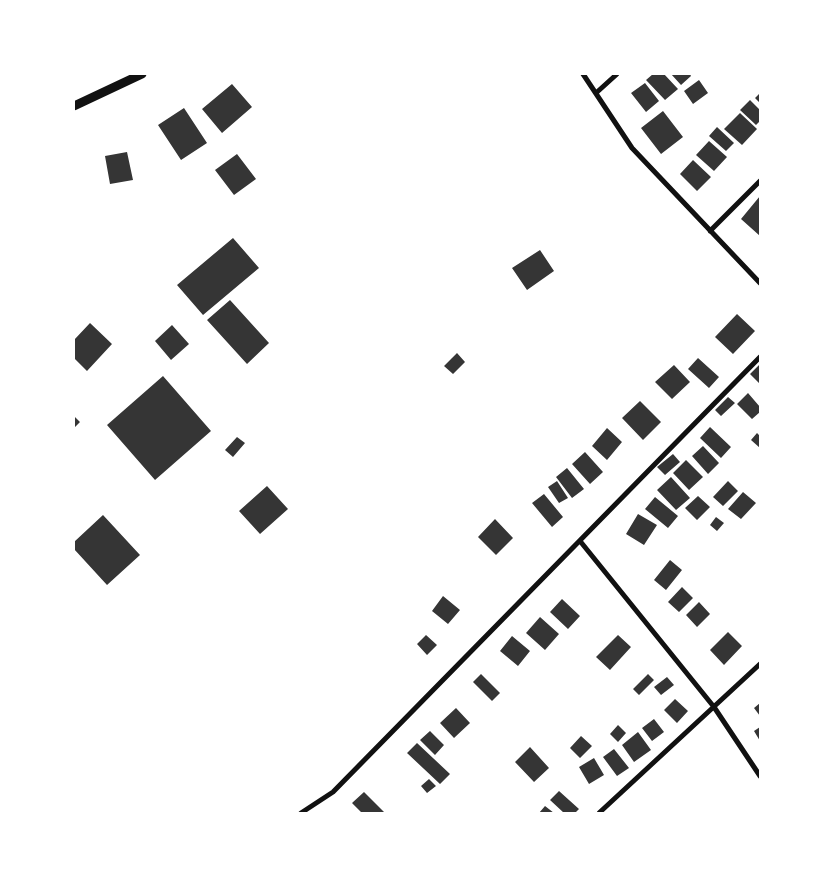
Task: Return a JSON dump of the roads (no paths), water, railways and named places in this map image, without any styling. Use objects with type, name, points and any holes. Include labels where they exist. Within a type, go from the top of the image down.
[{"type":"street","points":[[74,106],[142,74]]},
{"type":"street","points":[[583,74],[632,148],[760,283]]},
{"type":"street","points":[[596,93],[617,74]]},
{"type":"street","points":[[710,231],[760,181]]},
{"type":"street","points":[[301,813],[333,792],[760,357]]},
{"type":"street","points":[[580,541],[714,707],[760,776]]},
{"type":"street","points":[[598,813],[760,664]]}]
